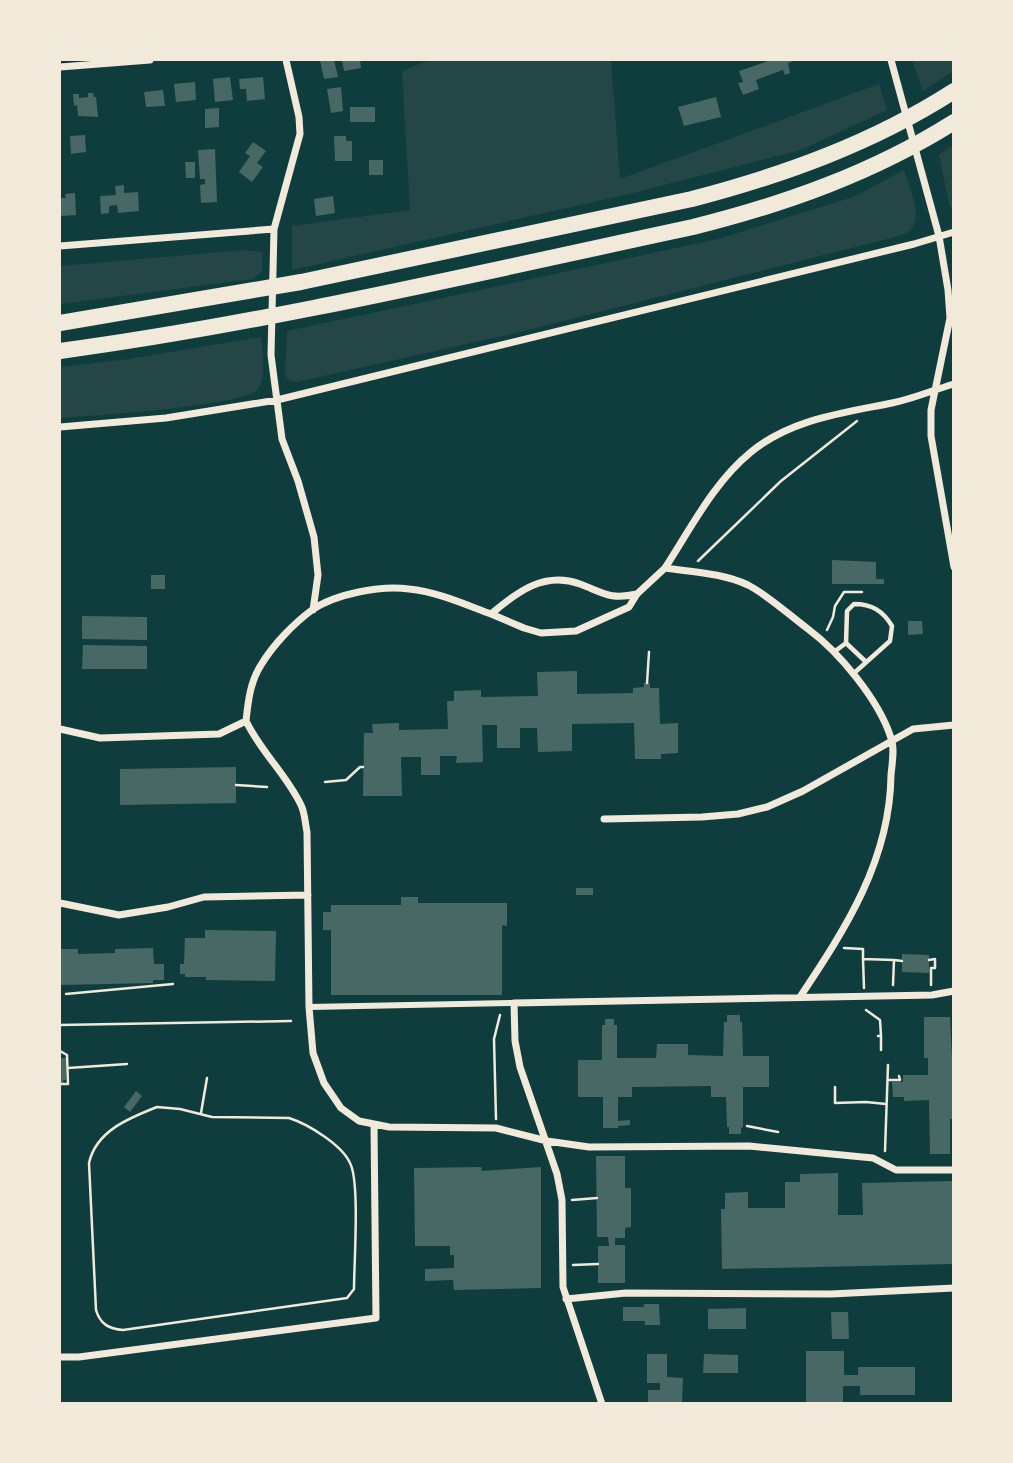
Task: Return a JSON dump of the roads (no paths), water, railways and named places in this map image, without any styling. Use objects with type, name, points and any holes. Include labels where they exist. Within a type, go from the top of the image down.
[{"type":"highway","points":[[60,323],[301,282],[728,190],[839,151],[892,126],[954,90]]},
{"type":"highway","points":[[60,351],[307,309],[733,217],[800,197],[852,176],[902,152],[954,122]]},
{"type":"street","points":[[60,67],[150,60]]},
{"type":"street","points":[[286,60],[299,117],[300,134],[274,229],[271,355],[282,439],[298,481],[314,537],[318,575],[313,610]]},
{"type":"street","points":[[891,60],[939,236],[948,290],[950,318],[934,390],[931,436],[954,566]]},
{"type":"street","points":[[60,246],[274,229]]},
{"type":"street","points":[[60,426],[166,418],[277,400],[954,232]]},
{"type":"street","points":[[954,384],[895,402],[831,415],[789,429],[751,452],[715,490],[665,568],[637,594],[629,607],[614,616],[568,632],[541,633],[441,595],[408,588],[375,589],[342,597],[313,610],[282,638],[260,666],[250,692],[246,721],[254,739],[285,777],[302,808],[307,832],[309,1007],[313,1053],[324,1083],[341,1108],[359,1121],[388,1127],[496,1128],[547,1141],[589,1147],[748,1146],[873,1158],[896,1170],[954,1170]]},
{"type":"street","points":[[665,568],[720,576],[750,586],[820,638],[853,674],[892,739],[889,815],[882,842],[847,926],[800,997]]},
{"type":"street","points":[[491,614],[519,592],[548,580],[576,582],[611,597],[637,594]]},
{"type":"street","points":[[60,729],[100,737],[219,734],[246,721]]},
{"type":"street","points":[[604,819],[702,817],[738,814],[767,807],[803,791],[912,729],[954,725]]},
{"type":"street","points":[[60,903],[120,915],[168,907],[204,897],[308,895]]},
{"type":"street","points":[[309,1007],[932,995],[954,991]]},
{"type":"street","points":[[514,1003],[520,1067],[547,1141],[562,1200],[563,1287],[602,1404]]},
{"type":"street","points":[[60,1357],[79,1357],[376,1318],[374,1125]]},
{"type":"street","points":[[566,1299],[626,1293],[831,1294],[954,1288]]},
{"type":"lane","points":[[834,652],[846,643],[848,611],[854,604],[865,604],[884,613],[892,626],[893,635],[885,647],[853,674]]},
{"type":"lane","points":[[846,643],[866,662]]}]
